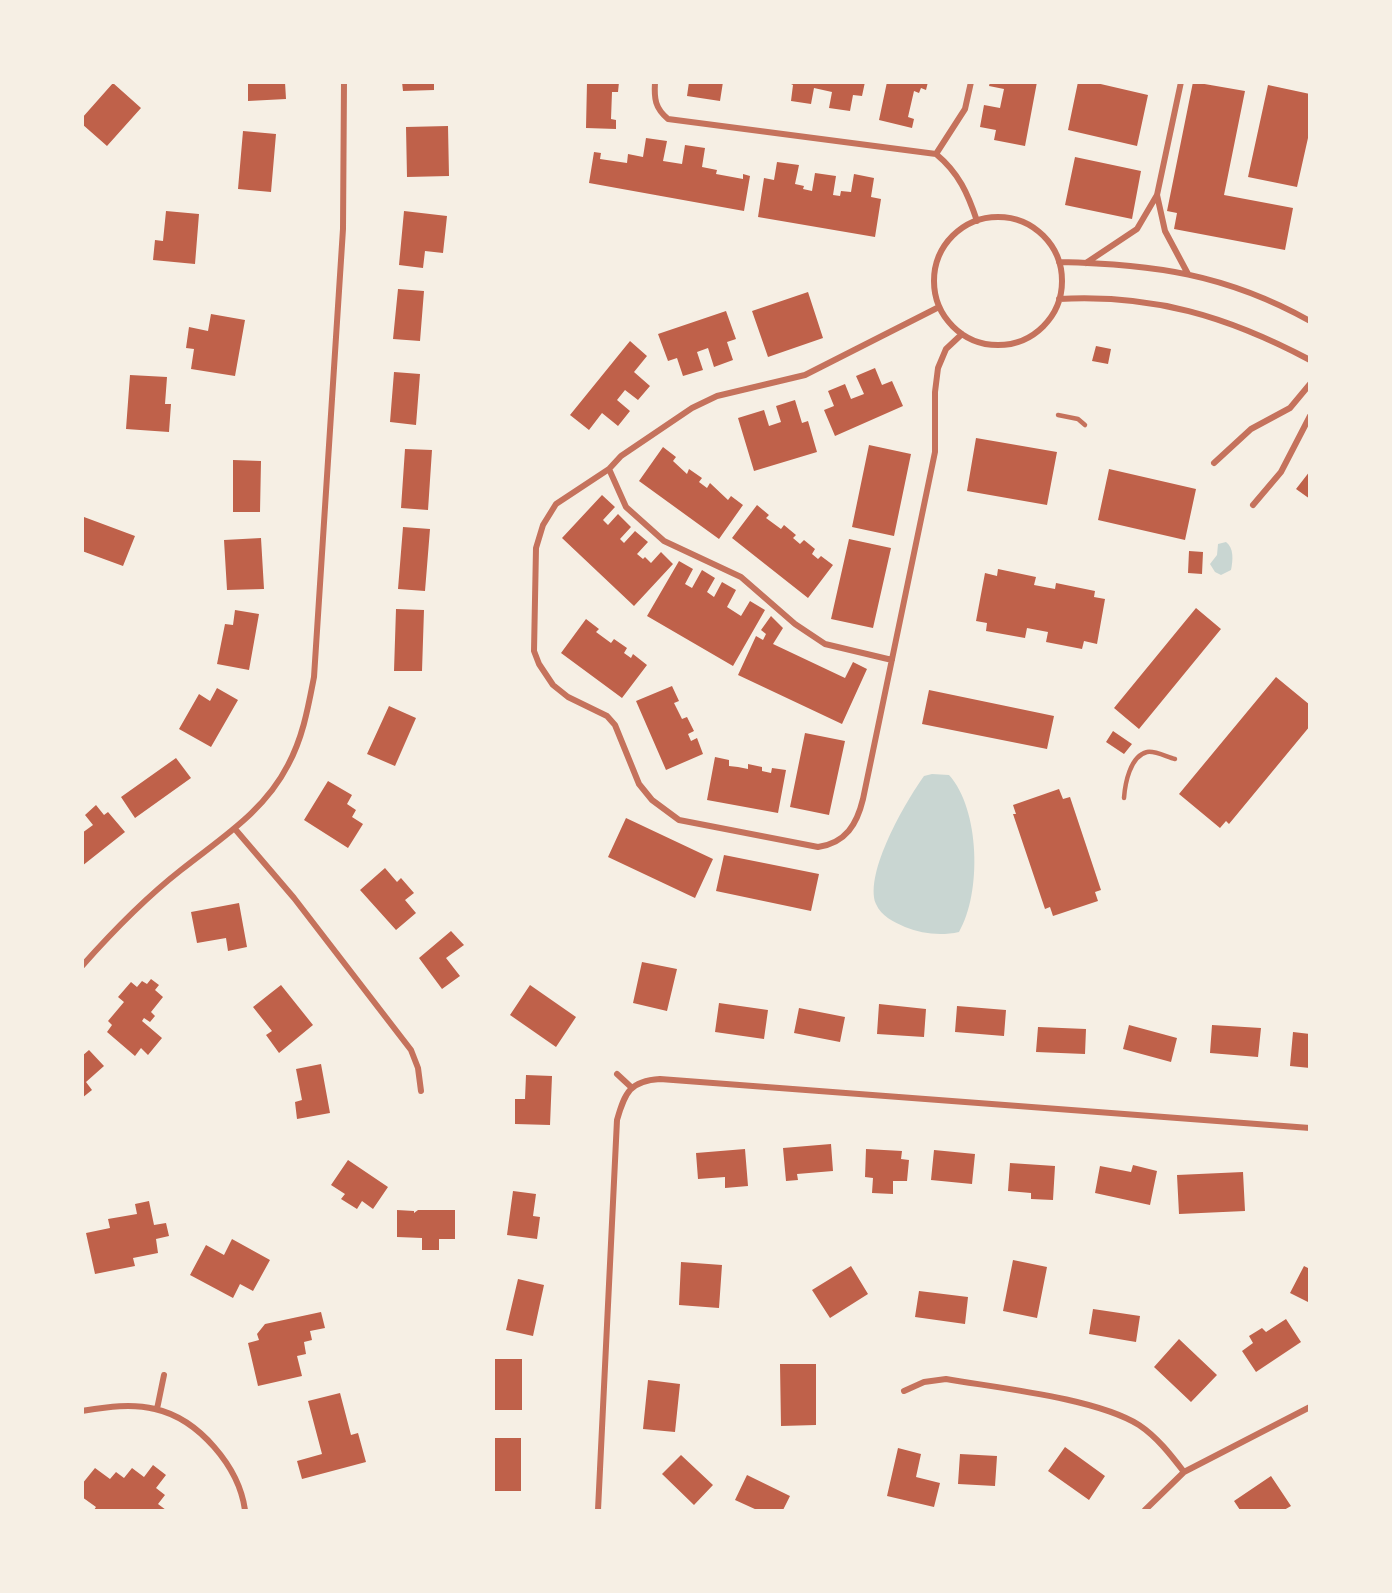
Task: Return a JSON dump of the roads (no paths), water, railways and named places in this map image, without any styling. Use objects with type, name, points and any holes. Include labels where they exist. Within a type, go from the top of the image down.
[{"type":"street","points":[[82,966],[128,915],[235,830],[266,799],[288,766],[303,730],[314,677],[343,229],[344,82]]},
{"type":"street","points":[[655,82],[654,99],[659,112],[668,119],[936,154],[949,165],[965,187],[977,221]]},
{"type":"street","points":[[936,154],[965,109],[971,82]]},
{"type":"street","points":[[1086,263],[1137,229],[1157,195],[1181,82]]},
{"type":"street","points":[[1157,195],[1165,231],[1188,274]]},
{"type":"street","points":[[988,217],[1007,217],[1025,223],[1041,233],[1053,248],[1059,262],[1062,285],[1059,299],[1045,324],[1029,338],[1008,345],[986,344],[962,334],[950,324],[939,307],[934,288],[935,268],[942,250],[954,234],[977,221],[988,217]]},
{"type":"street","points":[[1059,262],[1144,266],[1206,277],[1275,302],[1310,321]]},
{"type":"street","points":[[1059,299],[1125,299],[1170,305],[1215,317],[1257,333],[1310,360]]},
{"type":"street","points":[[939,307],[805,375],[717,396],[692,408],[621,456],[609,469],[556,504],[543,525],[537,548],[534,651],[546,678],[568,697],[607,716],[615,725],[639,784],[652,800],[678,820],[818,847],[831,845],[844,837],[859,815],[935,452],[935,392],[938,368],[946,349],[962,334]]},
{"type":"street","points":[[1214,463],[1251,429],[1290,408],[1310,384]]},
{"type":"street","points":[[1252,506],[1281,472],[1310,416]]},
{"type":"street","points":[[609,469],[626,507],[664,542],[741,577],[795,624],[825,644],[892,660]]},
{"type":"street","points":[[235,830],[294,898],[411,1050],[418,1068],[421,1091]]},
{"type":"street","points":[[617,1074],[631,1087]]},
{"type":"street","points":[[598,1510],[617,1120],[621,1104],[631,1087],[642,1080],[660,1079],[1310,1128]]},
{"type":"street","points":[[158,1409],[164,1375]]},
{"type":"street","points":[[904,1391],[924,1382],[946,1379],[1101,1409],[1139,1425],[1155,1437],[1184,1472]]},
{"type":"street","points":[[82,1411],[125,1405],[158,1409],[189,1426],[210,1443],[226,1461],[245,1510]]},
{"type":"street","points":[[1145,1510],[1184,1472],[1310,1407]]},
{"type":"lane","points":[[1058,415],[1078,419],[1085,424]]},
{"type":"lane","points":[[1124,798],[1128,773],[1140,756],[1147,752],[1175,759]]}]
